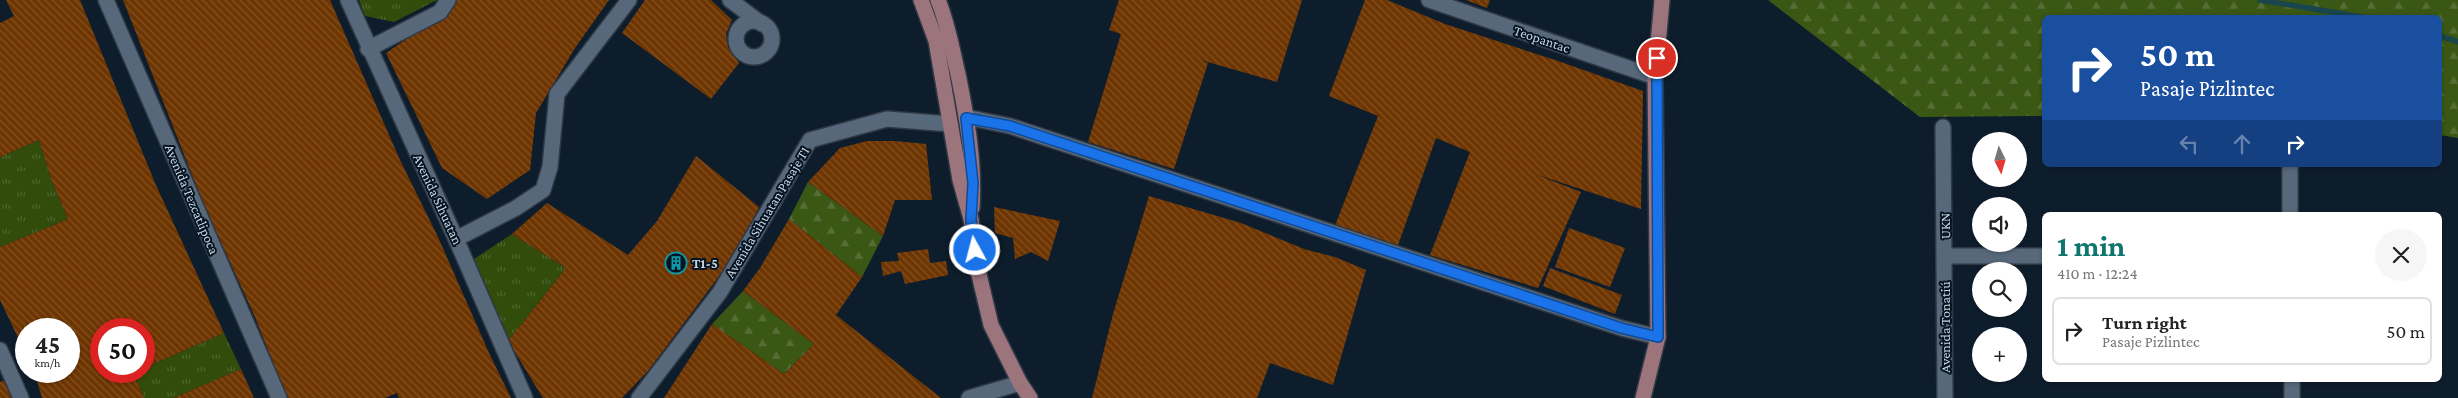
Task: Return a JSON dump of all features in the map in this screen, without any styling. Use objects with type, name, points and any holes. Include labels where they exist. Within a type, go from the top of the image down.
[{"type":"main road","points":[[921,0],[936,41],[960,180],[971,220],[977,266],[991,325],[1020,383],[1030,398]]},
{"type":"main road","points":[[938,0],[949,31],[966,118],[973,183],[971,220]]},
{"type":"main road","points":[[1643,398],[1658,337],[1655,78],[1662,0]]},
{"type":"street","name":"Avenida Tezcatlipoca","points":[[106,0],[279,398]]},
{"type":"street","name":"Avenida Sihuatan","points":[[348,0],[368,49],[456,239],[526,398]]},
{"type":"street","points":[[368,49],[440,12],[448,0]]},
{"type":"street","points":[[456,239],[516,208],[543,190],[550,167],[558,94],[629,0]]},
{"type":"street","points":[[730,0],[762,24]]},
{"type":"street","name":"Teopantac","points":[[1429,0],[1655,78]]},
{"type":"street","points":[[966,118],[1010,126],[1621,328],[1658,337]]},
{"type":"street","name":"Avenida Sihuatan Pasaje T1","points":[[639,398],[720,292],[810,140],[887,119],[950,124]]},
{"type":"street","name":"UKN","points":[[1944,127],[1946,256],[2042,256]]},
{"type":"street","points":[[2290,167],[2290,212]]},
{"type":"street","name":"Avenida Tonatiú","points":[[1945,398],[1946,256]]},
{"type":"street","points":[[0,350],[21,398]]},
{"type":"street","points":[[2292,382],[2292,398]]},
{"type":"street","points":[[969,398],[1020,383]]},
{"type":"green space","points":[[359,0],[437,0],[394,22],[365,16]]},
{"type":"green space","points":[[1768,0],[2458,0],[2458,138],[2442,135],[2442,15],[2042,15],[2042,116],[1920,117]]},
{"type":"green space","points":[[39,140],[51,179],[68,219],[0,247],[0,157]]},
{"type":"green space","points":[[808,182],[883,236],[862,277],[789,219]]},
{"type":"green space","points":[[512,234],[566,268],[508,341],[474,259]]},
{"type":"green space","points":[[743,291],[814,344],[784,374],[712,324]]},
{"type":"green space","points":[[224,333],[241,369],[173,398],[144,398],[137,383],[155,383],[155,363]]},
{"type":"building","points":[[6,0],[80,0],[155,183],[224,333],[155,363],[155,318],[90,318],[90,383],[137,383],[144,398],[42,398],[38,383],[80,383],[80,318],[15,318],[15,331],[0,300],[0,247],[68,219],[51,179],[39,140],[0,157],[0,23],[14,16]]},
{"type":"building","points":[[123,0],[330,0],[400,160],[438,237],[511,398],[399,398],[397,393],[385,398],[287,398],[255,317],[204,205]]},
{"type":"building","points":[[457,0],[609,0],[575,48],[536,113],[530,170],[487,199],[442,168],[386,53],[420,30]]},
{"type":"building","points":[[645,0],[711,0],[732,20],[726,34],[728,47],[739,63],[711,99],[622,33]]},
{"type":"building","points":[[1119,0],[1302,0],[1277,82],[1201,60],[1208,63],[1174,169],[1088,142],[1121,34],[1109,30]]},
{"type":"building","points":[[1365,0],[1387,0],[1445,24],[1643,91],[1641,209],[1535,174],[1581,192],[1538,288],[1430,255],[1470,152],[1436,138],[1397,248],[1334,228],[1378,116],[1329,96]]},
{"type":"building","points":[[1466,0],[1490,0],[1487,8]]},
{"type":"building","points":[[867,141],[926,144],[932,200],[895,200],[883,236],[808,182],[840,148]]},
{"type":"building","points":[[696,156],[759,207],[745,236],[723,271],[648,371],[622,398],[543,398],[508,341],[566,268],[512,234],[547,203],[628,255],[657,221]]},
{"type":"building","points":[[1149,196],[1241,223],[1304,249],[1335,257],[1366,270],[1333,385],[1270,363],[1257,398],[1092,398],[1113,314]]},
{"type":"building","points":[[994,207],[1060,221],[1048,261],[1031,252],[1015,259],[1013,238],[995,233]]},
{"type":"building","points":[[789,219],[862,277],[836,315],[941,398],[664,398],[712,324],[784,374],[814,344],[743,291],[760,268]]},
{"type":"building","points":[[1569,228],[1625,248],[1610,287],[1555,267]]},
{"type":"building","points":[[928,249],[930,263],[946,261],[948,275],[905,284],[901,271],[883,276],[881,262],[899,261],[897,253]]},
{"type":"building","points":[[1550,268],[1622,295],[1615,314],[1543,286]]},
{"type":"building","points":[[241,369],[254,398],[173,398]]},
{"type":"building","points":[[5,380],[12,398],[0,398],[0,382]]},
{"type":"waterway","points":[[2260,0],[2350,15]]},
{"type":"waterway","points":[[2442,37],[2458,42]]},
{"type":"place","name":"T1-5","points":[[676,263]]},
{"type":"route","points":[[975,250],[971,220],[973,183],[966,118],[1010,126],[1621,328],[1658,337],[1655,78],[1657,58]]}]
